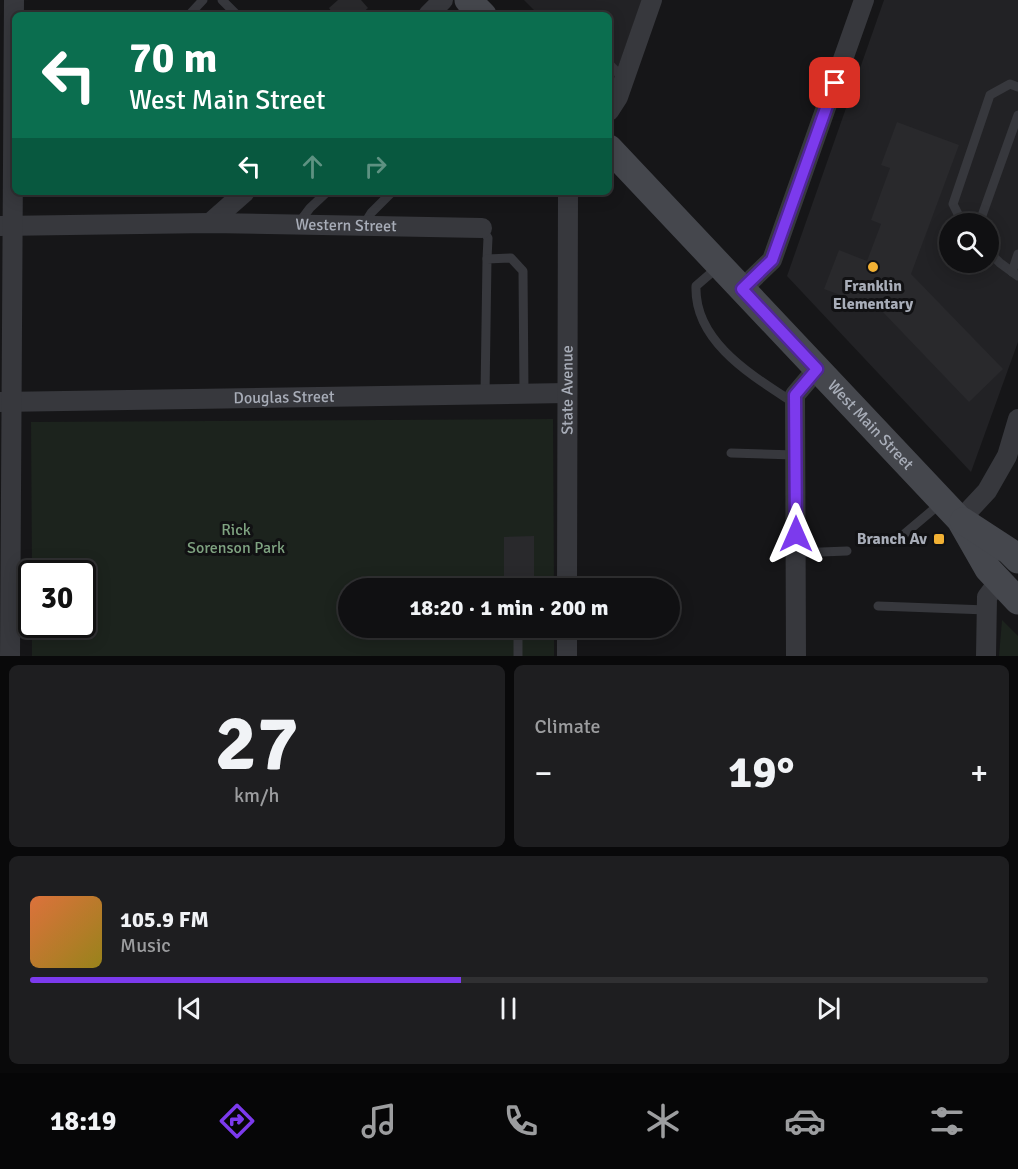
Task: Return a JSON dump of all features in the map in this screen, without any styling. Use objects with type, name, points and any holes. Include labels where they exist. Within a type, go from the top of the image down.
[{"type":"main road","points":[[468,0],[480,12]]},
{"type":"main road","name":"West Main Street","points":[[612,151],[951,511],[988,569],[1018,601]]},
{"type":"main road","name":"West Main Street","points":[[951,511],[1009,551],[1018,560]]},
{"type":"street","points":[[431,12],[443,0]]},
{"type":"street","points":[[612,106],[618,97],[652,0]]},
{"type":"street","points":[[742,289],[772,260],[864,0]]},
{"type":"street","points":[[10,5],[12,23]]},
{"type":"street","points":[[10,656],[6,226],[12,109]]},
{"type":"street","points":[[210,223],[242,195]]},
{"type":"street","name":"State Avenue","points":[[567,578],[568,195]]},
{"type":"street","name":"Western Street","points":[[6,226],[210,223],[482,228]]},
{"type":"street","points":[[796,656],[795,395],[817,369]]},
{"type":"street","name":"Douglas Street","points":[[6,402],[567,393]]},
{"type":"street","points":[[951,511],[987,491],[1007,456],[1017,429]]},
{"type":"street","points":[[986,656],[987,597],[999,581]]},
{"type":"street","points":[[567,638],[567,656]]},
{"type":"lane","points":[[192,12],[203,0]]},
{"type":"lane","points":[[222,0],[234,12]]},
{"type":"lane","points":[[612,67],[624,79]]},
{"type":"lane","points":[[958,213],[953,204],[990,95],[1010,84],[1018,87]]},
{"type":"lane","points":[[983,213],[1018,115]]},
{"type":"lane","points":[[296,226],[324,195]]},
{"type":"lane","points":[[363,226],[371,213],[389,195]]},
{"type":"lane","points":[[482,228],[488,238],[485,394]]},
{"type":"lane","points":[[999,262],[1015,274],[1018,254]]},
{"type":"lane","points":[[488,259],[511,258],[523,271],[524,393]]},
{"type":"lane","points":[[720,266],[696,286],[695,302],[710,336],[740,366],[795,404]]},
{"type":"lane","points":[[731,453],[795,455]]},
{"type":"lane","points":[[896,541],[951,511]]},
{"type":"lane","points":[[796,553],[848,551]]},
{"type":"lane","points":[[878,606],[987,610]]},
{"type":"lane","points":[[518,638],[518,656]]},
{"type":"shaded area","points":[[524,0],[642,0],[612,84],[612,12],[536,12]]},
{"type":"shaded area","points":[[884,0],[1018,0],[1018,342],[971,472],[787,276]]},
{"type":"green space","name":"Rick Sorenson Park","points":[[553,419],[554,578],[338,578],[338,638],[554,638],[554,656],[32,656],[32,638],[96,638],[96,560],[32,560],[31,422]]},
{"type":"green space","points":[[1002,620],[1018,636],[1018,656],[999,656]]},
{"type":"building","points":[[338,0],[361,0],[368,8],[363,12],[332,12],[329,8]]},
{"type":"building","name":"Franklin Elementary","points":[[897,122],[959,145],[911,274],[1003,369],[969,402],[881,310],[824,289],[839,250],[867,261],[881,224],[871,220],[890,168],[881,165]]},
{"type":"building","points":[[534,536],[534,578],[504,578],[504,537]]},
{"type":"place","name":"Franklin Elementary","points":[[873,267]]},
{"type":"place","name":"Branch Av","points":[[939,539]]},
{"type":"route","points":[[796,534],[795,395],[817,369],[742,289],[772,260],[835,83]]}]
